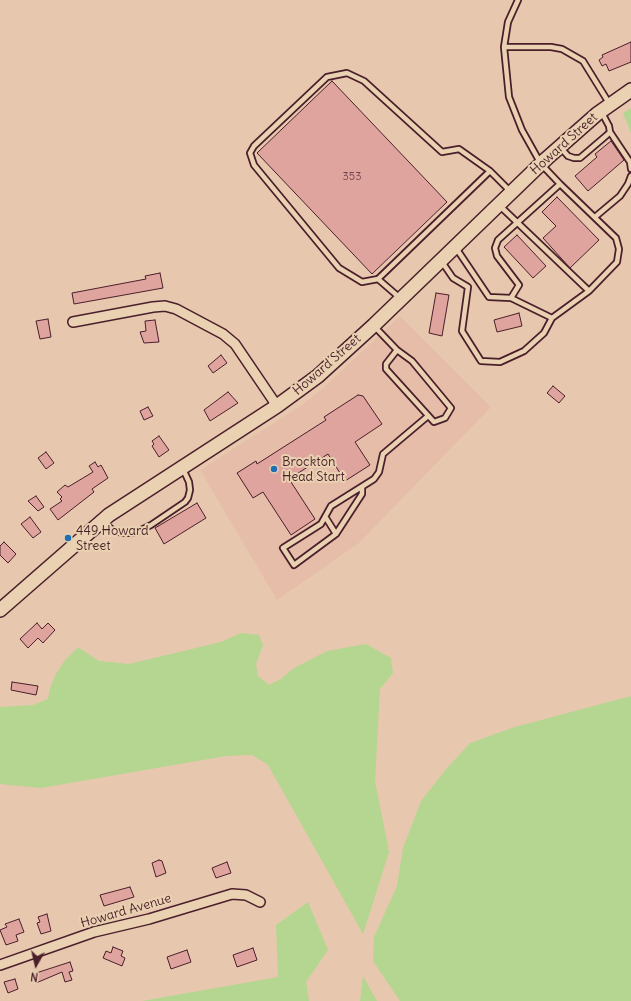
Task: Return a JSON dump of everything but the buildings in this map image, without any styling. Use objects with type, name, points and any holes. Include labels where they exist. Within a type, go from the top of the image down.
[{"type":"main road","name":"Howard Street","points":[[0,610],[102,521],[277,406],[318,376],[374,325],[541,164],[606,108],[631,90]]},
{"type":"street","points":[[73,322],[153,307],[166,306],[176,309],[223,334],[235,344],[277,406]]},
{"type":"street","name":"Howard Avenue","points":[[0,965],[94,932],[148,919],[232,894],[246,895],[260,902]]},
{"type":"lane","points":[[441,260],[453,278],[468,287],[462,330],[481,361],[500,362],[524,350],[544,333],[552,318],[589,291],[617,262],[619,249],[616,238],[541,164],[522,130],[509,97],[504,47],[508,22],[518,0]]},
{"type":"lane","points":[[504,47],[551,47],[562,49],[583,61],[606,108],[610,132],[630,162],[631,169]]},
{"type":"lane","points":[[490,171],[378,279],[362,282],[339,268],[254,165],[250,153],[254,146],[327,77],[347,73],[364,81],[442,152],[459,149],[490,171],[512,192]]},
{"type":"lane","points":[[560,147],[568,156],[580,158],[610,132]]},
{"type":"lane","points":[[595,217],[620,196],[628,184],[631,176]]},
{"type":"lane","points":[[511,298],[519,285],[497,256],[495,248],[498,240],[560,184]]},
{"type":"lane","points":[[499,204],[589,291]]},
{"type":"lane","points":[[455,246],[489,297],[511,298],[552,318]]},
{"type":"lane","points":[[378,279],[400,299]]},
{"type":"lane","points":[[374,325],[398,350],[412,361],[451,408],[445,418],[434,422],[386,369],[386,364],[398,350]]},
{"type":"lane","points":[[362,487],[362,494],[336,534],[294,565],[283,548],[321,524],[332,506],[374,479],[379,472],[383,454],[428,416]]},
{"type":"lane","points":[[102,521],[114,531],[135,533],[151,525],[174,510],[185,502],[190,490],[189,482],[182,467]]},
{"type":"lane","points":[[326,518],[336,534]]},
{"type":"shaded area","points":[[400,316],[491,407],[359,543],[277,600],[200,470],[302,405],[320,391]]},
{"type":"green space","points":[[631,108],[631,133],[623,113]]},
{"type":"green space","points":[[241,633],[259,635],[263,645],[256,664],[258,676],[269,685],[281,679],[294,668],[327,651],[366,644],[391,658],[393,673],[380,689],[375,781],[389,852],[363,934],[268,765],[252,755],[226,756],[41,788],[0,784],[0,707],[33,705],[48,699],[50,688],[56,674],[65,660],[78,647],[99,661],[129,664],[221,642]]},
{"type":"green space","points":[[631,696],[631,1001],[400,1001],[373,961],[374,937],[397,886],[403,848],[421,801],[447,768],[470,743],[515,727]]},
{"type":"green space","points":[[308,902],[328,950],[306,982],[309,1001],[142,1001],[278,977],[276,925]]},
{"type":"green space","points":[[363,976],[377,1001],[360,1001]]},
{"type":"place","name":"Brockton Head Start","points":[[274,469]]},
{"type":"place","name":"449 Howard Street","points":[[68,538]]}]
